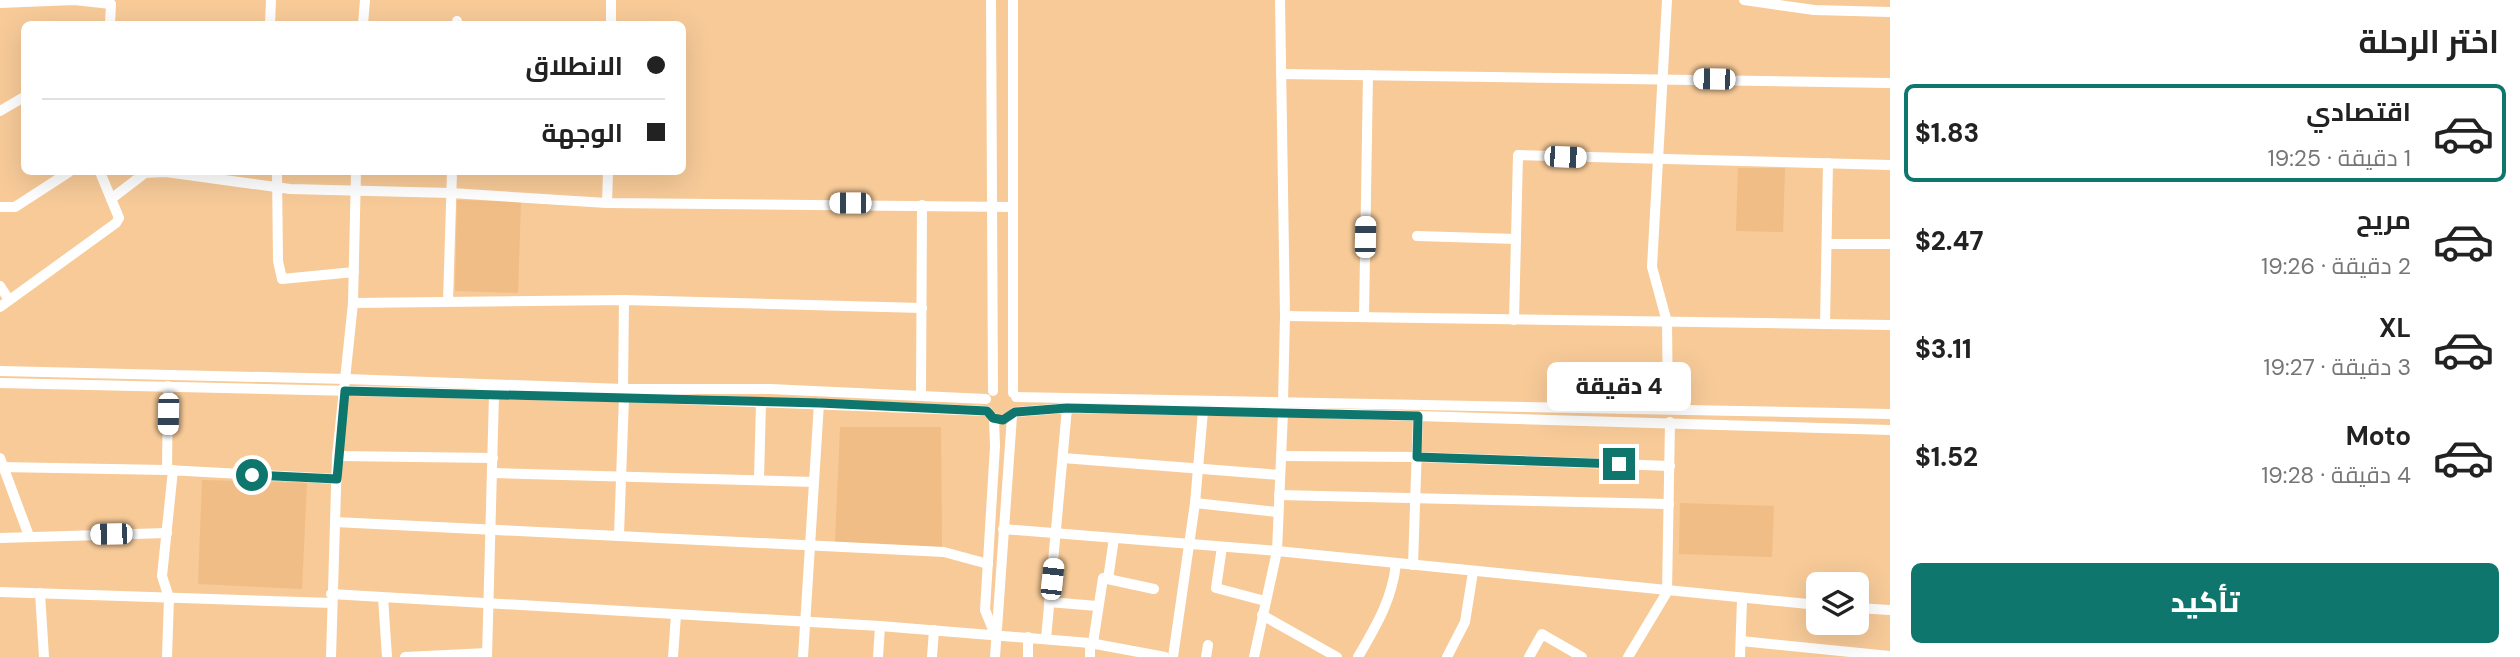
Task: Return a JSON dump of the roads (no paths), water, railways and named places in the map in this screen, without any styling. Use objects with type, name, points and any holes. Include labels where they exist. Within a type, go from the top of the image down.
[{"type":"street","points":[[270,21],[271,0]]},
{"type":"street","points":[[363,21],[365,0]]},
{"type":"street","points":[[611,0],[611,21]]},
{"type":"street","points":[[991,0],[993,206],[990,405],[995,446],[985,610],[995,635]]},
{"type":"street","points":[[995,657],[1014,414],[1011,206],[1013,0]]},
{"type":"street","points":[[1254,657],[1277,551],[1283,407],[1285,316],[1280,0]]},
{"type":"street","points":[[1667,0],[1652,267],[1667,322],[1668,409]]},
{"type":"street","points":[[1744,0],[1890,12]]},
{"type":"street","points":[[0,3],[74,1],[111,4],[110,21]]},
{"type":"street","points":[[1281,74],[1529,80],[1664,78],[1890,83]]},
{"type":"street","points":[[1364,317],[1368,75]]},
{"type":"street","points":[[0,111],[21,99]]},
{"type":"street","points":[[1514,320],[1518,155],[1890,165]]},
{"type":"street","points":[[1825,324],[1828,163]]},
{"type":"street","points":[[0,207],[15,207],[64,175]]},
{"type":"street","points":[[3,295],[116,223],[119,218],[101,175]]},
{"type":"street","points":[[111,199],[142,175]]},
{"type":"street","points":[[179,175],[278,188],[451,193],[607,203],[1011,206]]},
{"type":"street","points":[[278,175],[278,261],[282,279],[354,272]]},
{"type":"street","points":[[331,657],[337,456],[353,303],[356,175]]},
{"type":"street","points":[[448,301],[452,175]]},
{"type":"street","points":[[607,203],[608,175]]},
{"type":"street","points":[[921,394],[922,205]]},
{"type":"street","points":[[1417,236],[1516,239]]},
{"type":"street","points":[[1827,244],[1890,244]]},
{"type":"street","points":[[353,303],[624,300],[922,308]]},
{"type":"street","points":[[619,534],[623,477],[624,300]]},
{"type":"street","points":[[1285,316],[1890,325]]},
{"type":"street","points":[[0,371],[346,379],[761,402],[990,405]]},
{"type":"street","points":[[0,383],[494,394],[770,388],[921,394],[990,405],[1003,420],[1014,414],[1067,408],[1203,411],[1283,407],[1668,409],[1890,414]]},
{"type":"street","points":[[167,657],[169,598],[163,576],[170,470],[169,386]]},
{"type":"street","points":[[990,405],[1003,388],[1014,395],[1418,416],[1890,430]]},
{"type":"street","points":[[405,657],[487,655],[494,394]]},
{"type":"street","points":[[759,479],[761,402]]},
{"type":"street","points":[[803,657],[813,544],[820,403]]},
{"type":"street","points":[[1046,639],[1067,408]]},
{"type":"street","points":[[1173,657],[1195,503],[1203,411]]},
{"type":"street","points":[[1413,565],[1418,416]]},
{"type":"street","points":[[1628,657],[1667,592],[1670,422]]},
{"type":"street","points":[[337,456],[493,458]]},
{"type":"street","points":[[1281,456],[1417,457],[1670,466]]},
{"type":"street","points":[[1063,458],[1280,475]]},
{"type":"street","points":[[29,536],[1,464],[337,479]]},
{"type":"street","points":[[493,473],[814,482]]},
{"type":"street","points":[[1279,495],[1669,504]]},
{"type":"street","points":[[1195,503],[1278,512]]},
{"type":"street","points":[[335,522],[944,552],[988,564]]},
{"type":"street","points":[[1003,529],[1277,551],[1806,605]]},
{"type":"street","points":[[0,538],[167,533]]},
{"type":"street","points":[[1108,579],[1114,538]]},
{"type":"street","points":[[1222,547],[1216,588],[1265,601]]},
{"type":"street","points":[[1358,657],[1386,608],[1393,589],[1396,564]]},
{"type":"street","points":[[1447,657],[1465,622],[1473,572]]},
{"type":"street","points":[[1090,657],[1103,578],[1154,589]]},
{"type":"street","points":[[0,592],[169,598],[383,597],[805,621],[1028,637],[1092,643],[1165,657]]},
{"type":"street","points":[[40,593],[44,657]]},
{"type":"street","points":[[383,597],[387,657]]},
{"type":"street","points":[[1740,657],[1742,600]]},
{"type":"street","points":[[1049,602],[1097,606]]},
{"type":"street","points":[[1869,609],[1890,610]]},
{"type":"street","points":[[673,657],[676,615]]},
{"type":"street","points":[[1262,615],[1337,657]]},
{"type":"street","points":[[878,657],[880,626]]},
{"type":"street","points":[[932,657],[934,630]]},
{"type":"street","points":[[1529,657],[1542,634],[1582,657]]},
{"type":"street","points":[[1028,637],[1028,657]]},
{"type":"street","points":[[1741,640],[1890,656]]},
{"type":"street","points":[[1206,657],[1208,645]]}]
